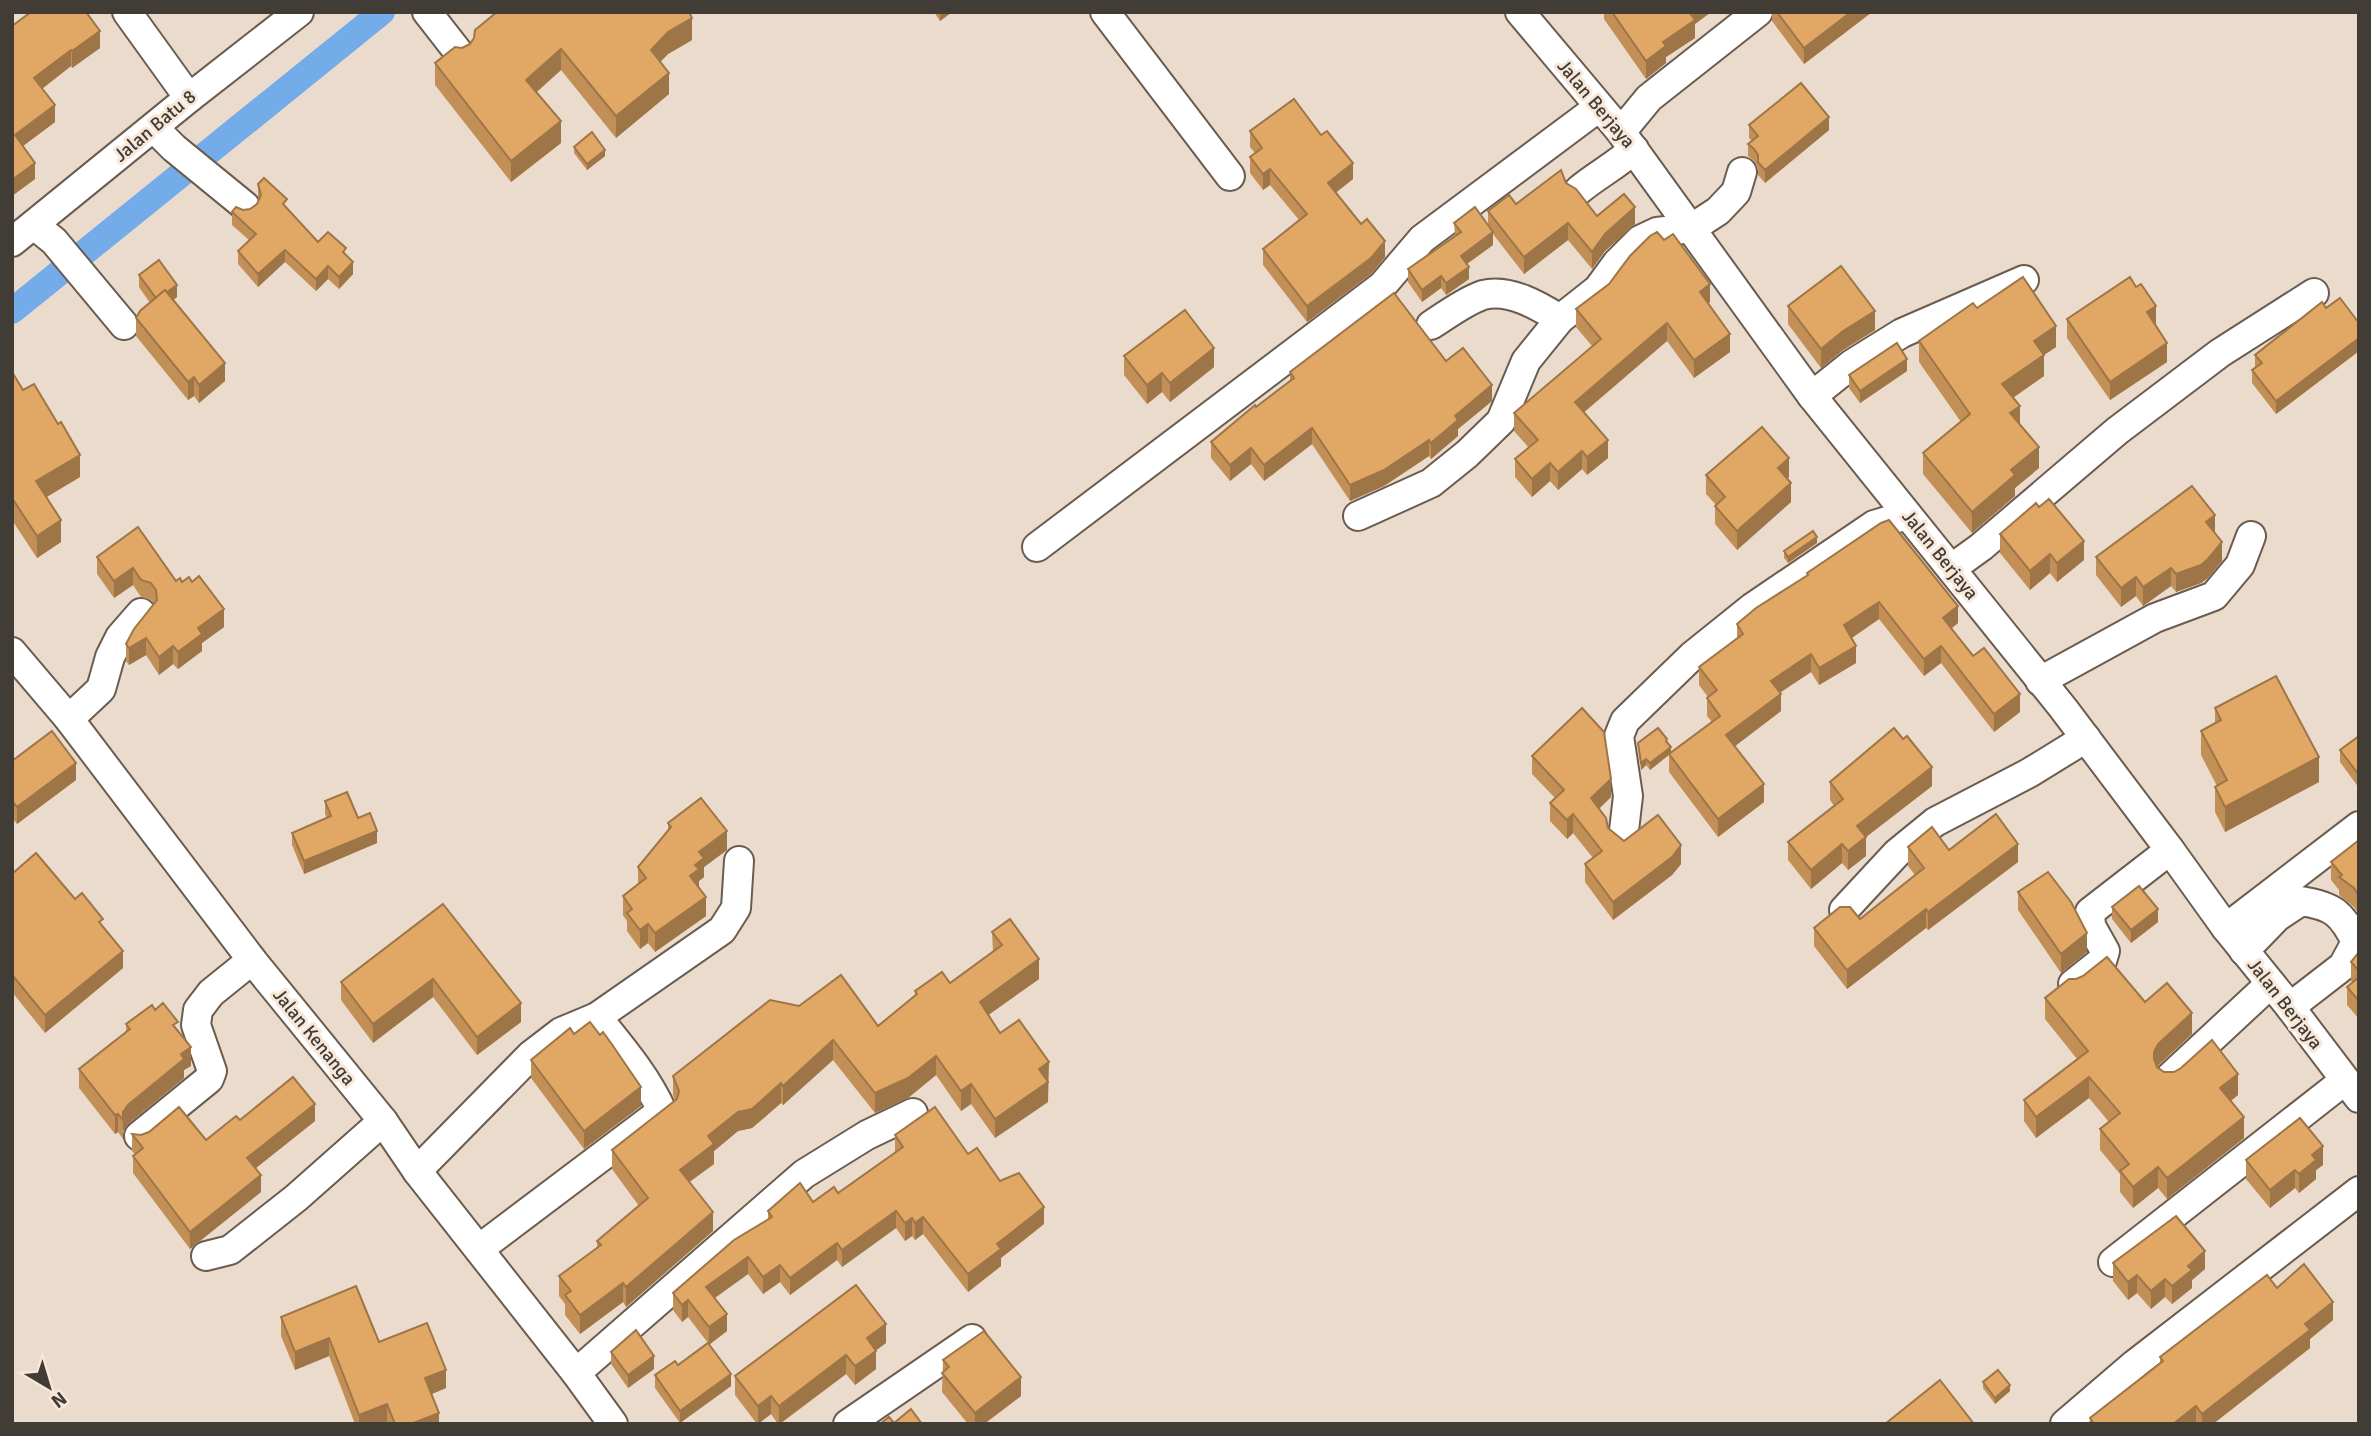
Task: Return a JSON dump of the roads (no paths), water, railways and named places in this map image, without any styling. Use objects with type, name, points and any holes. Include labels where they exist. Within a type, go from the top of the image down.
[{"type":"street","points":[[127,12],[189,98]]},
{"type":"street","name":"Jalan Batu 8","points":[[12,242],[44,233],[189,98],[299,12]]},
{"type":"street","points":[[1105,12],[1230,176]]},
{"type":"street","name":"Jalan Berjaya","points":[[1520,12],[1627,140],[1812,396],[2086,738],[2225,928],[2290,1007],[2352,1090]]},
{"type":"street","points":[[1579,190],[1619,163],[1627,140],[1649,98],[1758,12]]},
{"type":"street","points":[[430,16],[459,53]]},
{"type":"street","points":[[1037,547],[1382,286],[1422,239],[1599,107]]},
{"type":"street","points":[[155,128],[174,148],[245,206]]},
{"type":"street","points":[[1358,516],[1431,483],[1467,454],[1501,421],[1526,360],[1560,319],[1598,289],[1617,263],[1640,240],[1657,232],[1692,228],[1717,211],[1735,192],[1742,172]]},
{"type":"street","points":[[44,233],[124,325]]},
{"type":"street","points":[[1812,396],[1852,364],[1902,332],[2024,280]]},
{"type":"street","points":[[1952,568],[2128,423],[2220,353],[2315,293]]},
{"type":"street","points":[[1431,325],[1485,295],[1511,296],[1533,302],[1560,319]]},
{"type":"street","points":[[1623,839],[1628,796],[1619,736],[1625,721],[1692,656],[1752,607],[1874,525],[1907,515]]},
{"type":"street","points":[[2040,681],[2155,618],[2214,596],[2240,565],[2251,536]]},
{"type":"street","points":[[69,719],[101,689],[110,657],[120,637],[141,613]]},
{"type":"street","name":"Jalan Kenanga","points":[[12,652],[21,679],[69,719],[252,960],[383,1121],[417,1171],[613,1424]]},
{"type":"street","points":[[1844,910],[1897,853],[1935,822],[2029,773],[2086,738]]},
{"type":"street","points":[[2225,928],[2359,826]]},
{"type":"street","points":[[2073,984],[2102,961],[2105,951],[2091,926],[2090,912],[2170,850]]},
{"type":"street","points":[[417,1171],[531,1055],[561,1032],[597,1017],[722,930],[736,908],[739,862]]},
{"type":"street","points":[[2244,951],[2277,917],[2301,901],[2325,904],[2350,928],[2356,942],[2343,966],[2290,1007]]},
{"type":"street","points":[[139,1136],[209,1079],[212,1071],[196,1025],[198,1010],[211,993],[252,960]]},
{"type":"street","points":[[2170,1077],[2270,984]]},
{"type":"street","points":[[479,1249],[663,1111],[641,1073],[597,1017]]},
{"type":"street","points":[[2113,1262],[2352,1090]]},
{"type":"street","points":[[576,1373],[804,1174],[867,1135],[913,1113]]},
{"type":"street","points":[[206,1256],[230,1250],[296,1198],[383,1121]]},
{"type":"street","points":[[2066,1424],[2146,1356],[2359,1191]]},
{"type":"street","points":[[848,1424],[972,1339]]},
{"type":"waterway","points":[[12,311],[382,12]]}]
